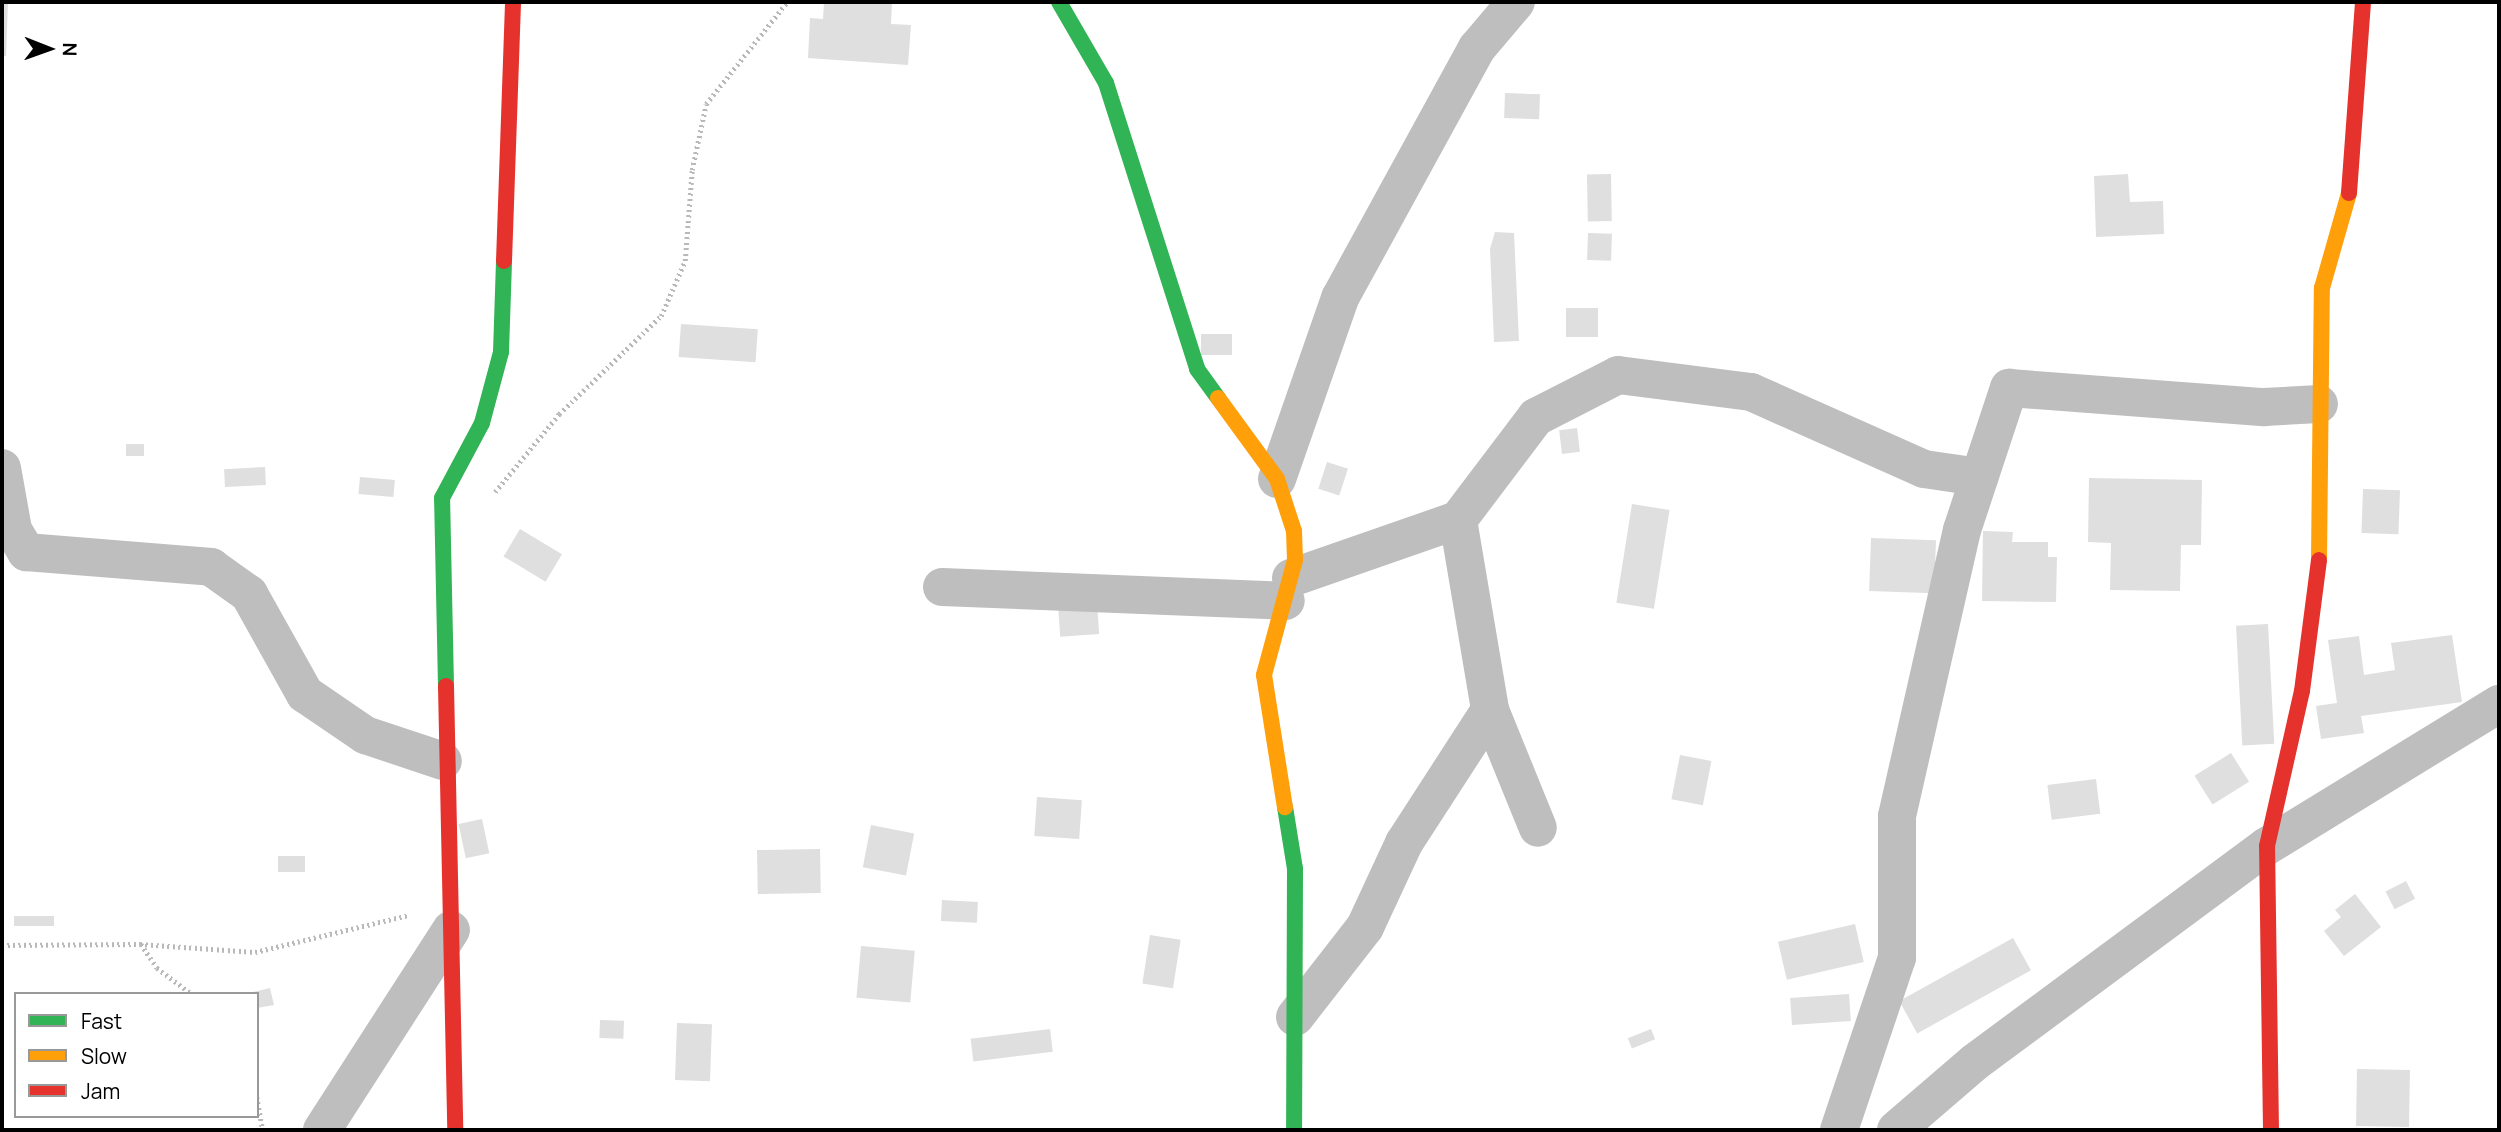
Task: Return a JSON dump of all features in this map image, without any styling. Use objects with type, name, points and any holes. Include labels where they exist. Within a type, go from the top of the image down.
[{"type":"street","points":[[455,1130],[451,918],[443,761],[442,498],[482,423],[501,352],[513,2]]},
{"type":"street","points":[[1059,2],[1105,83],[1197,369],[1278,480],[1294,531],[1289,589],[1269,642],[1264,705],[1291,820],[1294,1130]]},
{"type":"street","points":[[1278,480],[1340,298],[1477,48],[1516,2]]},
{"type":"street","points":[[2272,1130],[2267,846],[2302,691],[2320,556],[2319,404],[2322,288],[2355,172],[2363,2]]},
{"type":"street","points":[[942,587],[1289,589],[1458,520],[1536,417],[1618,375],[1751,393],[1924,469],[1979,477]]},
{"type":"street","points":[[1839,1130],[1897,958],[1898,816],[1979,477],[2009,388],[2264,407],[2319,404]]},
{"type":"street","points":[[2,468],[13,530],[26,552],[211,568],[249,594],[305,694],[365,735],[443,761]]},
{"type":"street","points":[[1458,520],[1490,710],[1538,828]]},
{"type":"street","points":[[1896,1130],[1975,1062],[2267,846],[2499,704]]},
{"type":"street","points":[[1294,1017],[1365,927],[1404,842],[1490,710]]},
{"type":"street","points":[[322,1130],[451,918]]},
{"type":"path","points":[[492,496],[559,414],[662,316],[685,261],[692,170],[706,104],[787,2]]},
{"type":"path","points":[[2,945],[141,944],[268,951],[451,918]]},
{"type":"path","points":[[141,944],[156,968],[189,992]]},
{"type":"path","points":[[259,1108],[263,1130]]},
{"type":"building","points":[[2,2],[8,2],[6,56],[2,56]]},
{"type":"building","points":[[824,2],[892,2],[891,24],[911,25],[908,65],[808,58],[810,18],[823,19]]},
{"type":"building","points":[[1505,93],[1540,94],[1539,119],[1504,118]]},
{"type":"building","points":[[1587,174],[1611,174],[1612,221],[1588,221]]},
{"type":"building","points":[[2128,174],[2130,202],[2163,201],[2164,234],[2096,237],[2094,176]]},
{"type":"building","points":[[1495,232],[1514,233],[1519,341],[1494,342],[1490,249]]},
{"type":"building","points":[[1588,233],[1612,234],[1611,261],[1587,260]]},
{"type":"building","points":[[1566,308],[1598,308],[1598,337],[1566,337]]},
{"type":"building","points":[[681,324],[758,329],[756,362],[679,357]]},
{"type":"building","points":[[1201,334],[1232,334],[1232,355],[1201,355]]},
{"type":"building","points":[[1577,428],[1580,452],[1562,454],[1559,430]]},
{"type":"building","points":[[126,444],[144,444],[144,456],[126,456]]},
{"type":"building","points":[[1327,462],[1348,469],[1339,495],[1318,489]]},
{"type":"building","points":[[265,467],[266,485],[225,487],[224,469]]},
{"type":"building","points":[[360,477],[395,480],[393,497],[359,494]]},
{"type":"building","points":[[2089,478],[2202,480],[2201,545],[2181,545],[2180,591],[2110,590],[2111,543],[2088,542]]},
{"type":"building","points":[[2363,489],[2400,490],[2398,534],[2361,533]]},
{"type":"building","points":[[1632,504],[1670,510],[1654,609],[1616,603]]},
{"type":"building","points":[[520,529],[562,554],[546,582],[504,556]]},
{"type":"building","points":[[1983,531],[2013,532],[2012,542],[2048,542],[2048,557],[2057,557],[2056,602],[1982,601]]},
{"type":"building","points":[[1871,538],[1936,540],[1934,593],[1869,591]]},
{"type":"building","points":[[1097,603],[1099,634],[1060,637],[1058,606]]},
{"type":"building","points":[[2268,624],[2274,744],[2242,746],[2236,626]]},
{"type":"building","points":[[2452,635],[2462,702],[2361,716],[2364,733],[2321,739],[2316,706],[2337,703],[2328,640],[2359,636],[2364,675],[2395,670],[2391,643]]},
{"type":"building","points":[[2231,753],[2249,782],[2213,805],[2195,776]]},
{"type":"building","points":[[1680,755],[1711,761],[1703,805],[1671,799]]},
{"type":"building","points":[[2096,779],[2100,814],[2052,820],[2047,785]]},
{"type":"building","points":[[1037,797],[1082,800],[1079,839],[1034,836]]},
{"type":"building","points":[[482,819],[489,853],[466,858],[459,824]]},
{"type":"building","points":[[871,825],[914,833],[906,876],[863,867]]},
{"type":"building","points":[[820,849],[821,893],[758,894],[757,850]]},
{"type":"building","points":[[278,856],[305,856],[305,872],[278,872]]},
{"type":"building","points":[[2406,881],[2415,899],[2395,909],[2386,891]]},
{"type":"building","points":[[2355,894],[2381,927],[2344,956],[2324,931],[2341,917],[2335,910]]},
{"type":"building","points":[[942,900],[978,902],[977,923],[941,921]]},
{"type":"building","points":[[14,916],[54,916],[54,926],[14,926]]},
{"type":"building","points":[[1855,924],[1864,962],[1787,980],[1778,942]]},
{"type":"building","points":[[1150,935],[1181,940],[1173,988],[1142,983]]},
{"type":"building","points":[[2013,938],[2031,970],[1917,1033],[1899,1001]]},
{"type":"building","points":[[861,946],[915,951],[910,1003],[856,998]]},
{"type":"building","points":[[270,988],[274,1005],[259,1008],[259,992],[253,992]]},
{"type":"building","points":[[1849,994],[1851,1021],[1792,1025],[1790,998]]},
{"type":"building","points":[[600,1020],[624,1021],[623,1039],[599,1038]]},
{"type":"building","points":[[677,1023],[712,1024],[710,1081],[675,1080]]},
{"type":"building","points":[[1050,1029],[1053,1052],[973,1062],[971,1039]]},
{"type":"building","points":[[1651,1029],[1655,1039],[1632,1049],[1628,1038]]},
{"type":"building","points":[[2357,1069],[2410,1070],[2409,1127],[2356,1126]]},
{"type":"traffic: fast","points":[[1059,2],[1106,83],[1197,369],[1218,398]]},
{"type":"traffic: fast","points":[[446,686],[442,498],[482,423],[501,352],[504,261]]},
{"type":"traffic: fast","points":[[1285,807],[1295,869],[1294,1130]]},
{"type":"traffic: slow","points":[[2319,560],[2322,288],[2349,193]]},
{"type":"traffic: slow","points":[[1218,398],[1277,479],[1294,531],[1295,560],[1264,675],[1285,807]]},
{"type":"traffic: jam","points":[[504,261],[513,2]]},
{"type":"traffic: jam","points":[[2349,193],[2363,2]]},
{"type":"traffic: jam","points":[[2271,1130],[2267,846],[2302,691],[2319,560]]},
{"type":"traffic: jam","points":[[446,686],[455,1130]]}]
